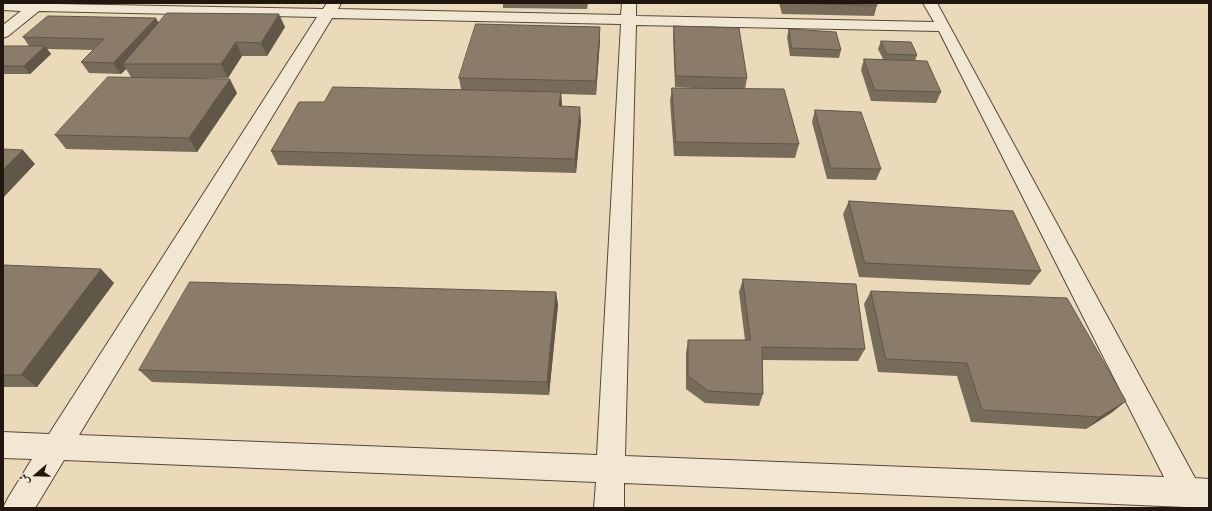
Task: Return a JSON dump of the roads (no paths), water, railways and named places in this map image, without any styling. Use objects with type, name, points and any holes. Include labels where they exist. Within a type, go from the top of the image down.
[{"type":"street","points":[[930,3],[1197,498]]},
{"type":"street","points":[[3,6],[38,5],[629,11],[944,27]]},
{"type":"street","points":[[3,33],[38,5]]},
{"type":"street","points":[[18,508],[331,8]]},
{"type":"street","points":[[609,508],[629,11]]},
{"type":"street","points":[[3,444],[610,469],[1197,498]]}]
